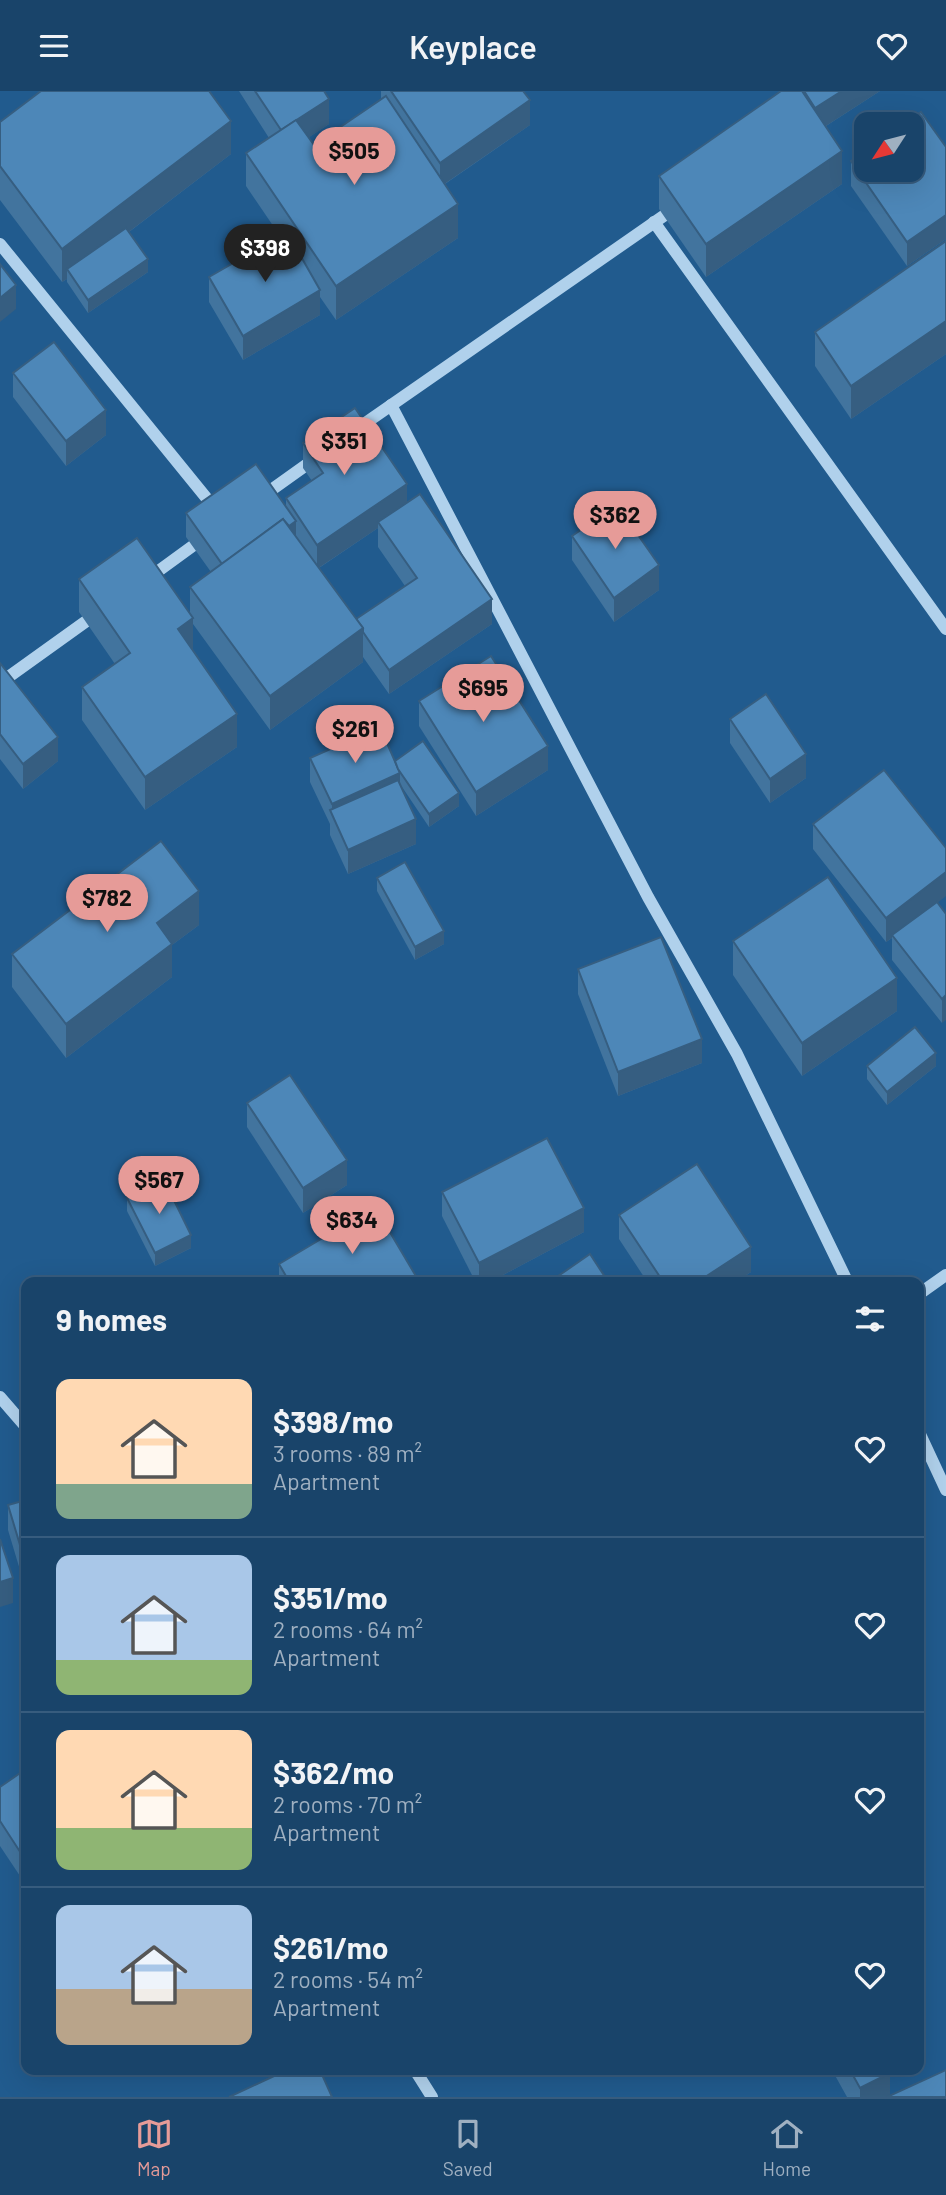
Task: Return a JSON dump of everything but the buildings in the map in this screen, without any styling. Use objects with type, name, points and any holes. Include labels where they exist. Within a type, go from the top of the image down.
[{"type":"street","points":[[347,436],[688,200]]},
{"type":"street","points":[[654,222],[946,629]]},
{"type":"street","points":[[0,244],[226,522]]},
{"type":"street","points":[[391,405],[642,885],[737,1054],[845,1277]]},
{"type":"street","points":[[248,507],[325,452]]},
{"type":"street","points":[[136,587],[215,530]]},
{"type":"street","points":[[0,683],[113,603]]},
{"type":"street","points":[[924,1290],[946,1275]]},
{"type":"street","points":[[0,1397],[21,1421]]},
{"type":"street","points":[[924,1443],[946,1490]]},
{"type":"street","points":[[418,2075],[432,2097]]}]
